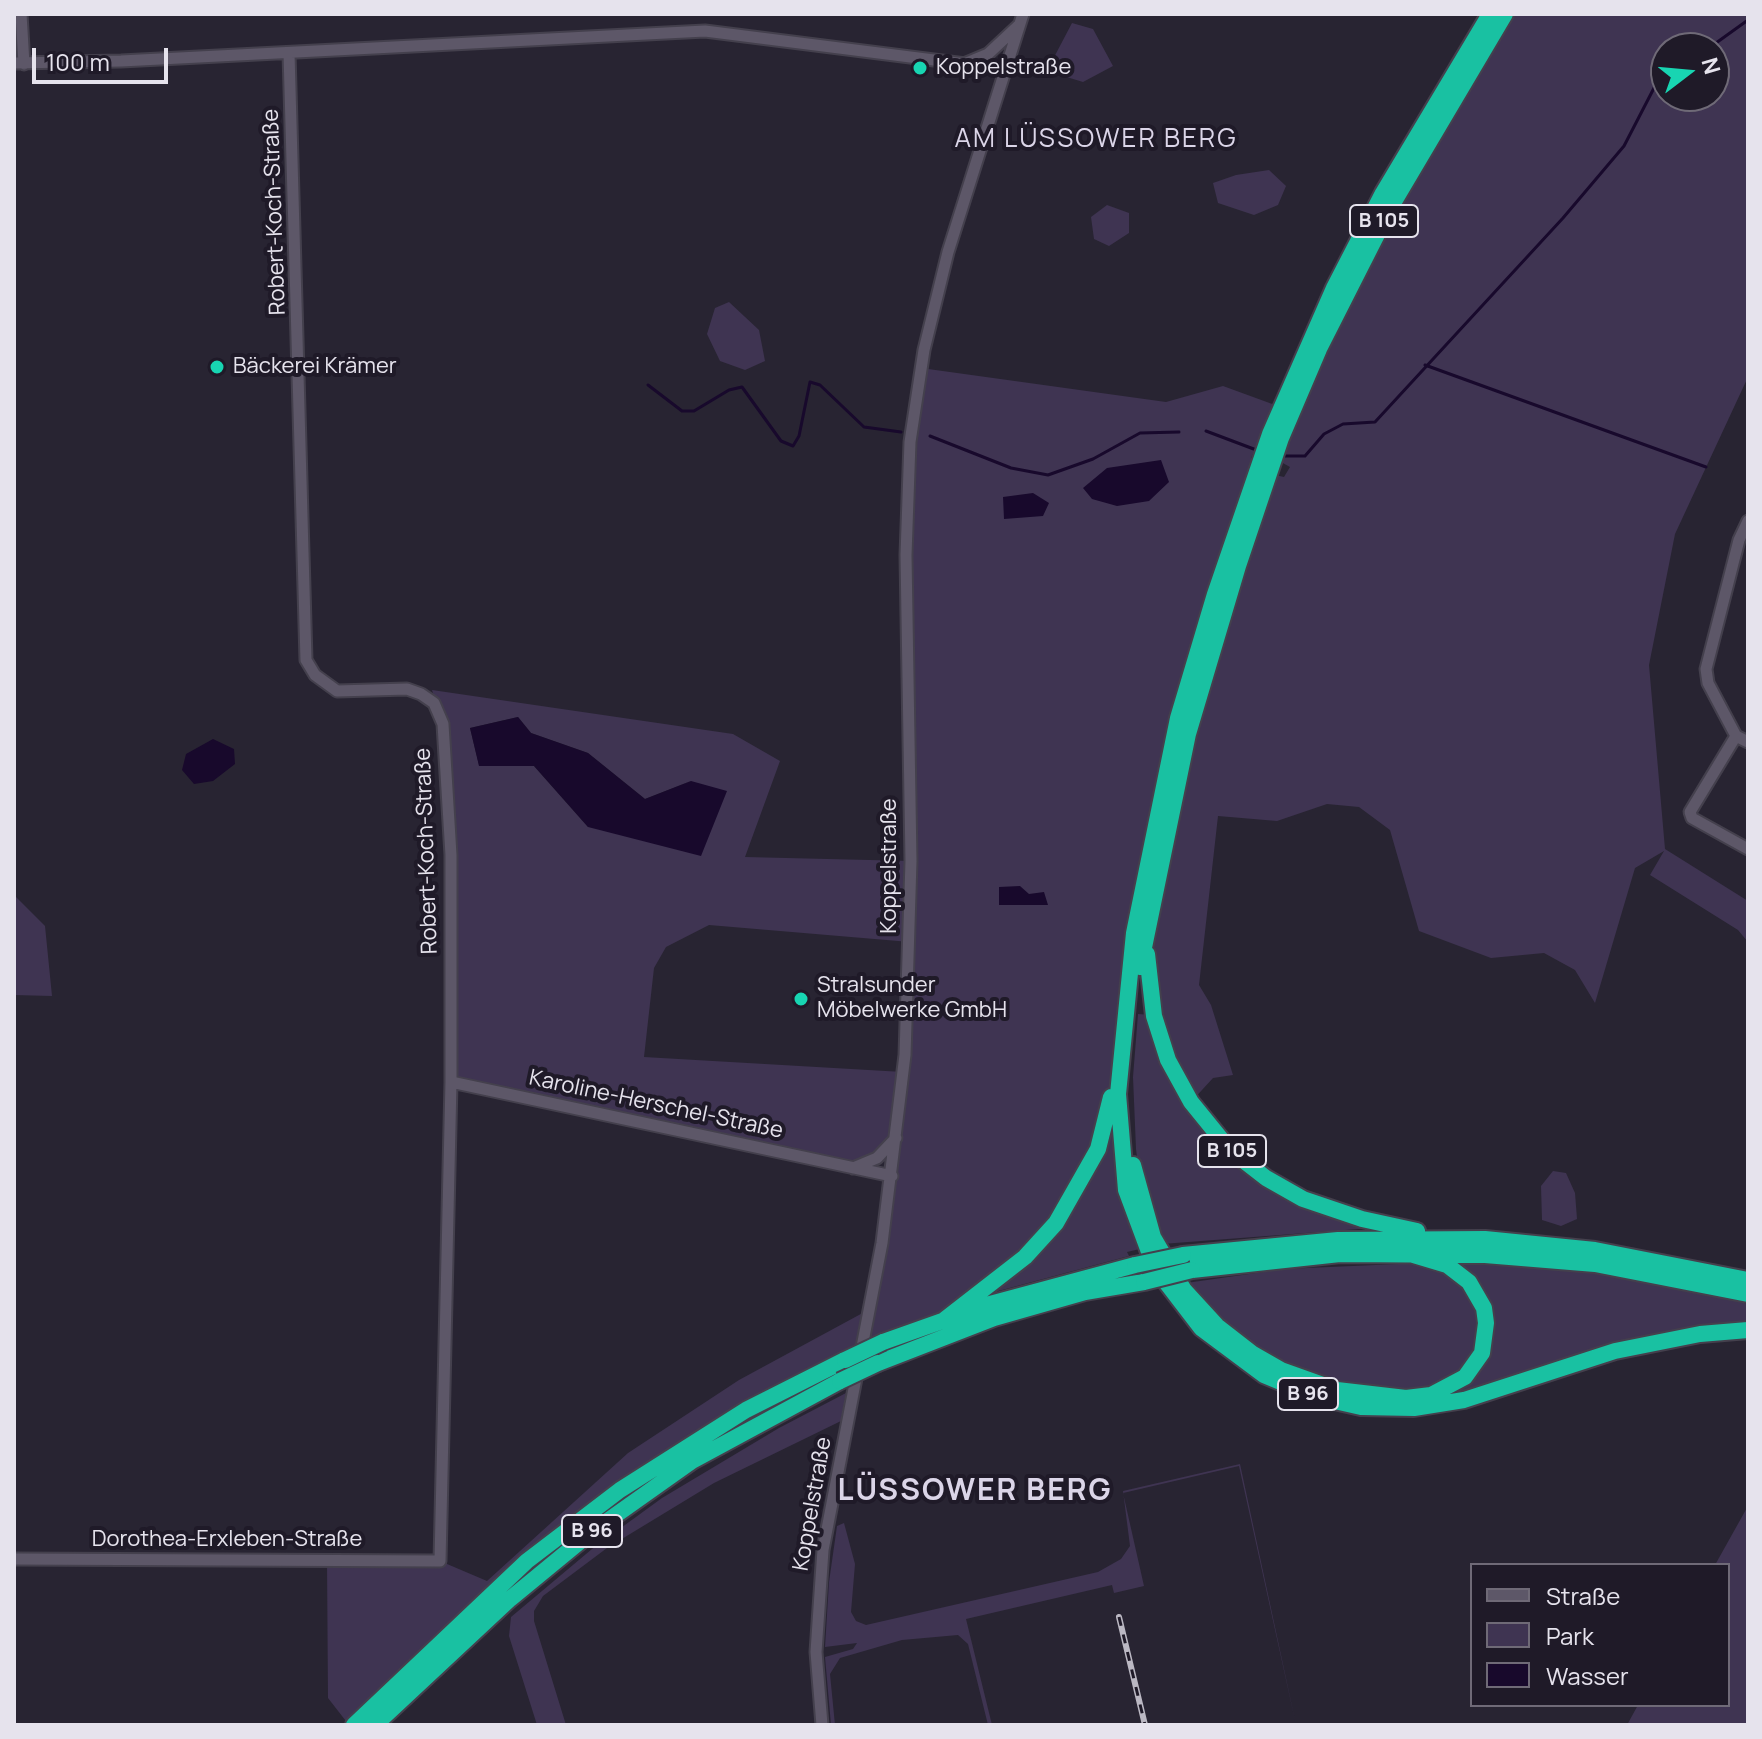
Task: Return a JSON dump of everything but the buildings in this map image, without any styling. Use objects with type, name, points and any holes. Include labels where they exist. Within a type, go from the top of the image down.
[{"type":"highway","name":"B 105","points":[[1123,1024],[1146,865],[1178,718],[1262,470],[1334,288],[1383,193],[1490,14]]},
{"type":"highway","name":"B 105","points":[[1275,436],[1392,205],[1505,14]]},
{"type":"highway","name":"B 105","points":[[1262,470],[1188,734],[1146,934],[1154,1016],[1168,1060],[1201,1117],[1230,1150],[1266,1178],[1320,1206],[1453,1238]]},
{"type":"highway","name":"B 96","points":[[1146,934],[1129,1054],[1130,1152],[1143,1213],[1184,1290],[1217,1326],[1281,1370],[1337,1390],[1406,1398],[1431,1395],[1451,1387],[1474,1366],[1486,1340],[1484,1308],[1459,1273],[1407,1253]]},
{"type":"highway","name":"B 96","points":[[944,1320],[1025,1257],[1070,1202],[1089,1168],[1106,1124],[1123,1024]]},
{"type":"highway","name":"B 96","points":[[1123,1024],[1118,1127],[1126,1190],[1141,1236],[1155,1268],[1188,1314],[1221,1346],[1264,1375],[1317,1397],[1361,1407],[1414,1408],[1464,1400],[1655,1341],[1748,1330]]},
{"type":"highway","name":"B 96","points":[[354,1725],[527,1561],[620,1490],[746,1410],[883,1342],[1052,1285],[1183,1255],[1324,1241],[1453,1238],[1595,1250],[1748,1280]]},
{"type":"highway","name":"B 96","points":[[375,1725],[510,1599],[610,1518],[741,1432],[878,1363],[1007,1314],[1085,1292],[1192,1270],[1285,1259],[1407,1253],[1485,1255],[1595,1264],[1748,1294]]},
{"type":"street","points":[[21,14],[19,64],[705,31],[1005,69]]},
{"type":"street","points":[[964,64],[988,54],[1021,20]]},
{"type":"street","name":"Koppelstraße","points":[[822,1725],[816,1652],[823,1550],[880,1259],[905,1055],[911,942],[906,555],[910,442],[924,350],[948,252],[1021,20]]},
{"type":"street","name":"Robert-Koch-Straße","points":[[289,53],[306,660],[315,675],[337,691],[407,689],[421,694],[434,703],[443,724],[451,855],[451,1082],[440,1561]]},
{"type":"street","points":[[1748,521],[1739,540],[1706,669],[1708,683],[1736,736],[1748,742]]},
{"type":"street","points":[[1736,736],[1690,812],[1692,818],[1748,849]]},
{"type":"street","name":"Karoline-Herschel-Straße","points":[[451,1082],[892,1176]]},
{"type":"street","points":[[853,1169],[877,1158],[896,1138]]},
{"type":"street","name":"Dorothea-Erxleben-Straße","points":[[14,1559],[440,1561]]},
{"type":"green space","points":[[1513,14],[1748,14],[1748,377],[1675,534],[1649,665],[1665,849],[1748,901],[1748,942],[1738,930],[1650,875],[1664,851],[1635,868],[1595,1003],[1575,970],[1544,953],[1491,958],[1419,931],[1390,830],[1359,807],[1327,804],[1277,821],[1218,816],[1199,985],[1211,1005],[1233,1075],[1213,1078],[1191,1102],[1168,1060],[1146,934],[1171,802],[1275,475],[1284,477],[1290,467],[1281,462],[1307,394],[1353,292],[1460,96]]},
{"type":"green space","points":[[1072,23],[1093,29],[1113,66],[1083,82],[1060,75],[1051,63]]},
{"type":"green space","points":[[1269,170],[1286,186],[1278,205],[1254,215],[1218,203],[1213,183],[1236,175]]},
{"type":"green space","points":[[1107,205],[1129,213],[1129,233],[1109,246],[1094,239],[1091,217]]},
{"type":"green space","points":[[729,302],[759,330],[765,361],[745,370],[720,361],[707,334],[715,308]]},
{"type":"green space","points":[[921,368],[1166,402],[1223,386],[1275,405],[1251,458],[1256,468],[1215,594],[1110,1103],[1056,1223],[944,1320],[845,1360],[620,1490],[349,1725],[328,1698],[327,1561],[440,1561],[487,1581],[628,1453],[739,1380],[870,1309],[896,1139],[853,1169],[451,1082],[443,724],[432,690],[733,734],[780,761],[745,857],[911,861],[906,555]],"holes":[[[518,717],[531,733],[588,753],[645,799],[691,781],[588,827],[534,766],[479,765],[470,728]],[[709,925],[910,942],[903,1072],[644,1057],[654,968],[666,947]]]},
{"type":"green space","points":[[14,895],[45,926],[52,996],[14,995]]},
{"type":"green space","points":[[1138,1014],[1151,1015],[1162,1053],[1244,1166],[1385,1227],[1162,1244],[1140,1181],[1136,1149],[1133,1077]]},
{"type":"green space","points":[[1112,1116],[1144,1248],[1127,1252],[1129,1256],[991,1293],[990,1290],[1024,1263]]},
{"type":"green space","points":[[1553,1171],[1566,1173],[1575,1193],[1577,1219],[1561,1226],[1542,1220],[1541,1186]]},
{"type":"green space","points":[[1452,1261],[1581,1271],[1706,1293],[1748,1304],[1748,1326],[1463,1395],[1313,1392],[1208,1322],[1323,1390],[1454,1390],[1492,1329]]},
{"type":"green space","points":[[1421,1263],[1462,1279],[1484,1328],[1465,1372],[1422,1393],[1316,1380],[1237,1337],[1186,1283],[1284,1269]]},
{"type":"green space","points":[[846,1393],[841,1421],[714,1483],[607,1548],[543,1596],[534,1611],[534,1621],[566,1725],[537,1725],[509,1636],[511,1617],[592,1549],[662,1498],[779,1428]]},
{"type":"green space","points":[[1240,1464],[1296,1725],[1239,1466],[1123,1493]]},
{"type":"green space","points":[[1124,1496],[1144,1586],[1114,1593],[1112,1585],[966,1619],[992,1725],[988,1725],[968,1644],[958,1635],[902,1640],[840,1658],[830,1674],[835,1725],[831,1725],[825,1657],[853,1649],[857,1643],[825,1647],[829,1582],[837,1526],[844,1523],[855,1564],[851,1612],[856,1621],[866,1625],[1098,1572],[1121,1559],[1130,1546]]},
{"type":"green space","points":[[1748,1506],[1748,1725],[1627,1725],[1637,1707],[1730,1707],[1730,1563],[1716,1563]]},
{"type":"water","points":[[1161,460],[1169,482],[1149,501],[1117,506],[1092,499],[1083,488],[1107,468]]},
{"type":"water","points":[[1033,493],[1049,503],[1043,516],[1004,519],[1003,497]]},
{"type":"water","points":[[518,717],[531,733],[588,753],[645,799],[691,781],[727,791],[701,856],[588,827],[534,766],[479,766],[470,728]]},
{"type":"water","points":[[213,739],[234,749],[235,764],[213,781],[194,784],[182,770],[186,754]]},
{"type":"water","points":[[1020,886],[1029,894],[1044,892],[1048,905],[999,905],[999,887]]},
{"type":"waterway","points":[[1730,33],[1748,20]]},
{"type":"waterway","points":[[1282,456],[1305,456],[1324,434],[1343,424],[1375,422],[1563,218],[1624,146],[1650,96]]},
{"type":"waterway","points":[[1425,365],[1706,467]]},
{"type":"waterway","points":[[648,385],[682,411],[694,411],[729,390],[742,387],[781,441],[793,446],[799,436],[810,382],[820,385],[864,427],[901,432]]},
{"type":"waterway","points":[[1206,431],[1259,451]]},
{"type":"waterway","points":[[930,436],[1011,468],[1048,475],[1093,459],[1140,433],[1179,432]]},
{"type":"railway","points":[[1119,1617],[1145,1725]]},
{"type":"place","name":"Koppelstraße","points":[[920,68]]},
{"type":"place","name":"Bäckerei Krämer","points":[[217,367]]},
{"type":"place","name":"Stralsunder Möbelwerke GmbH","points":[[801,999]]},
{"type":"district","name":"AM LÜSSOWER BERG","points":[[1096,140]]},
{"type":"district","name":"LÜSSOWER BERG","points":[[975,1492]]}]
